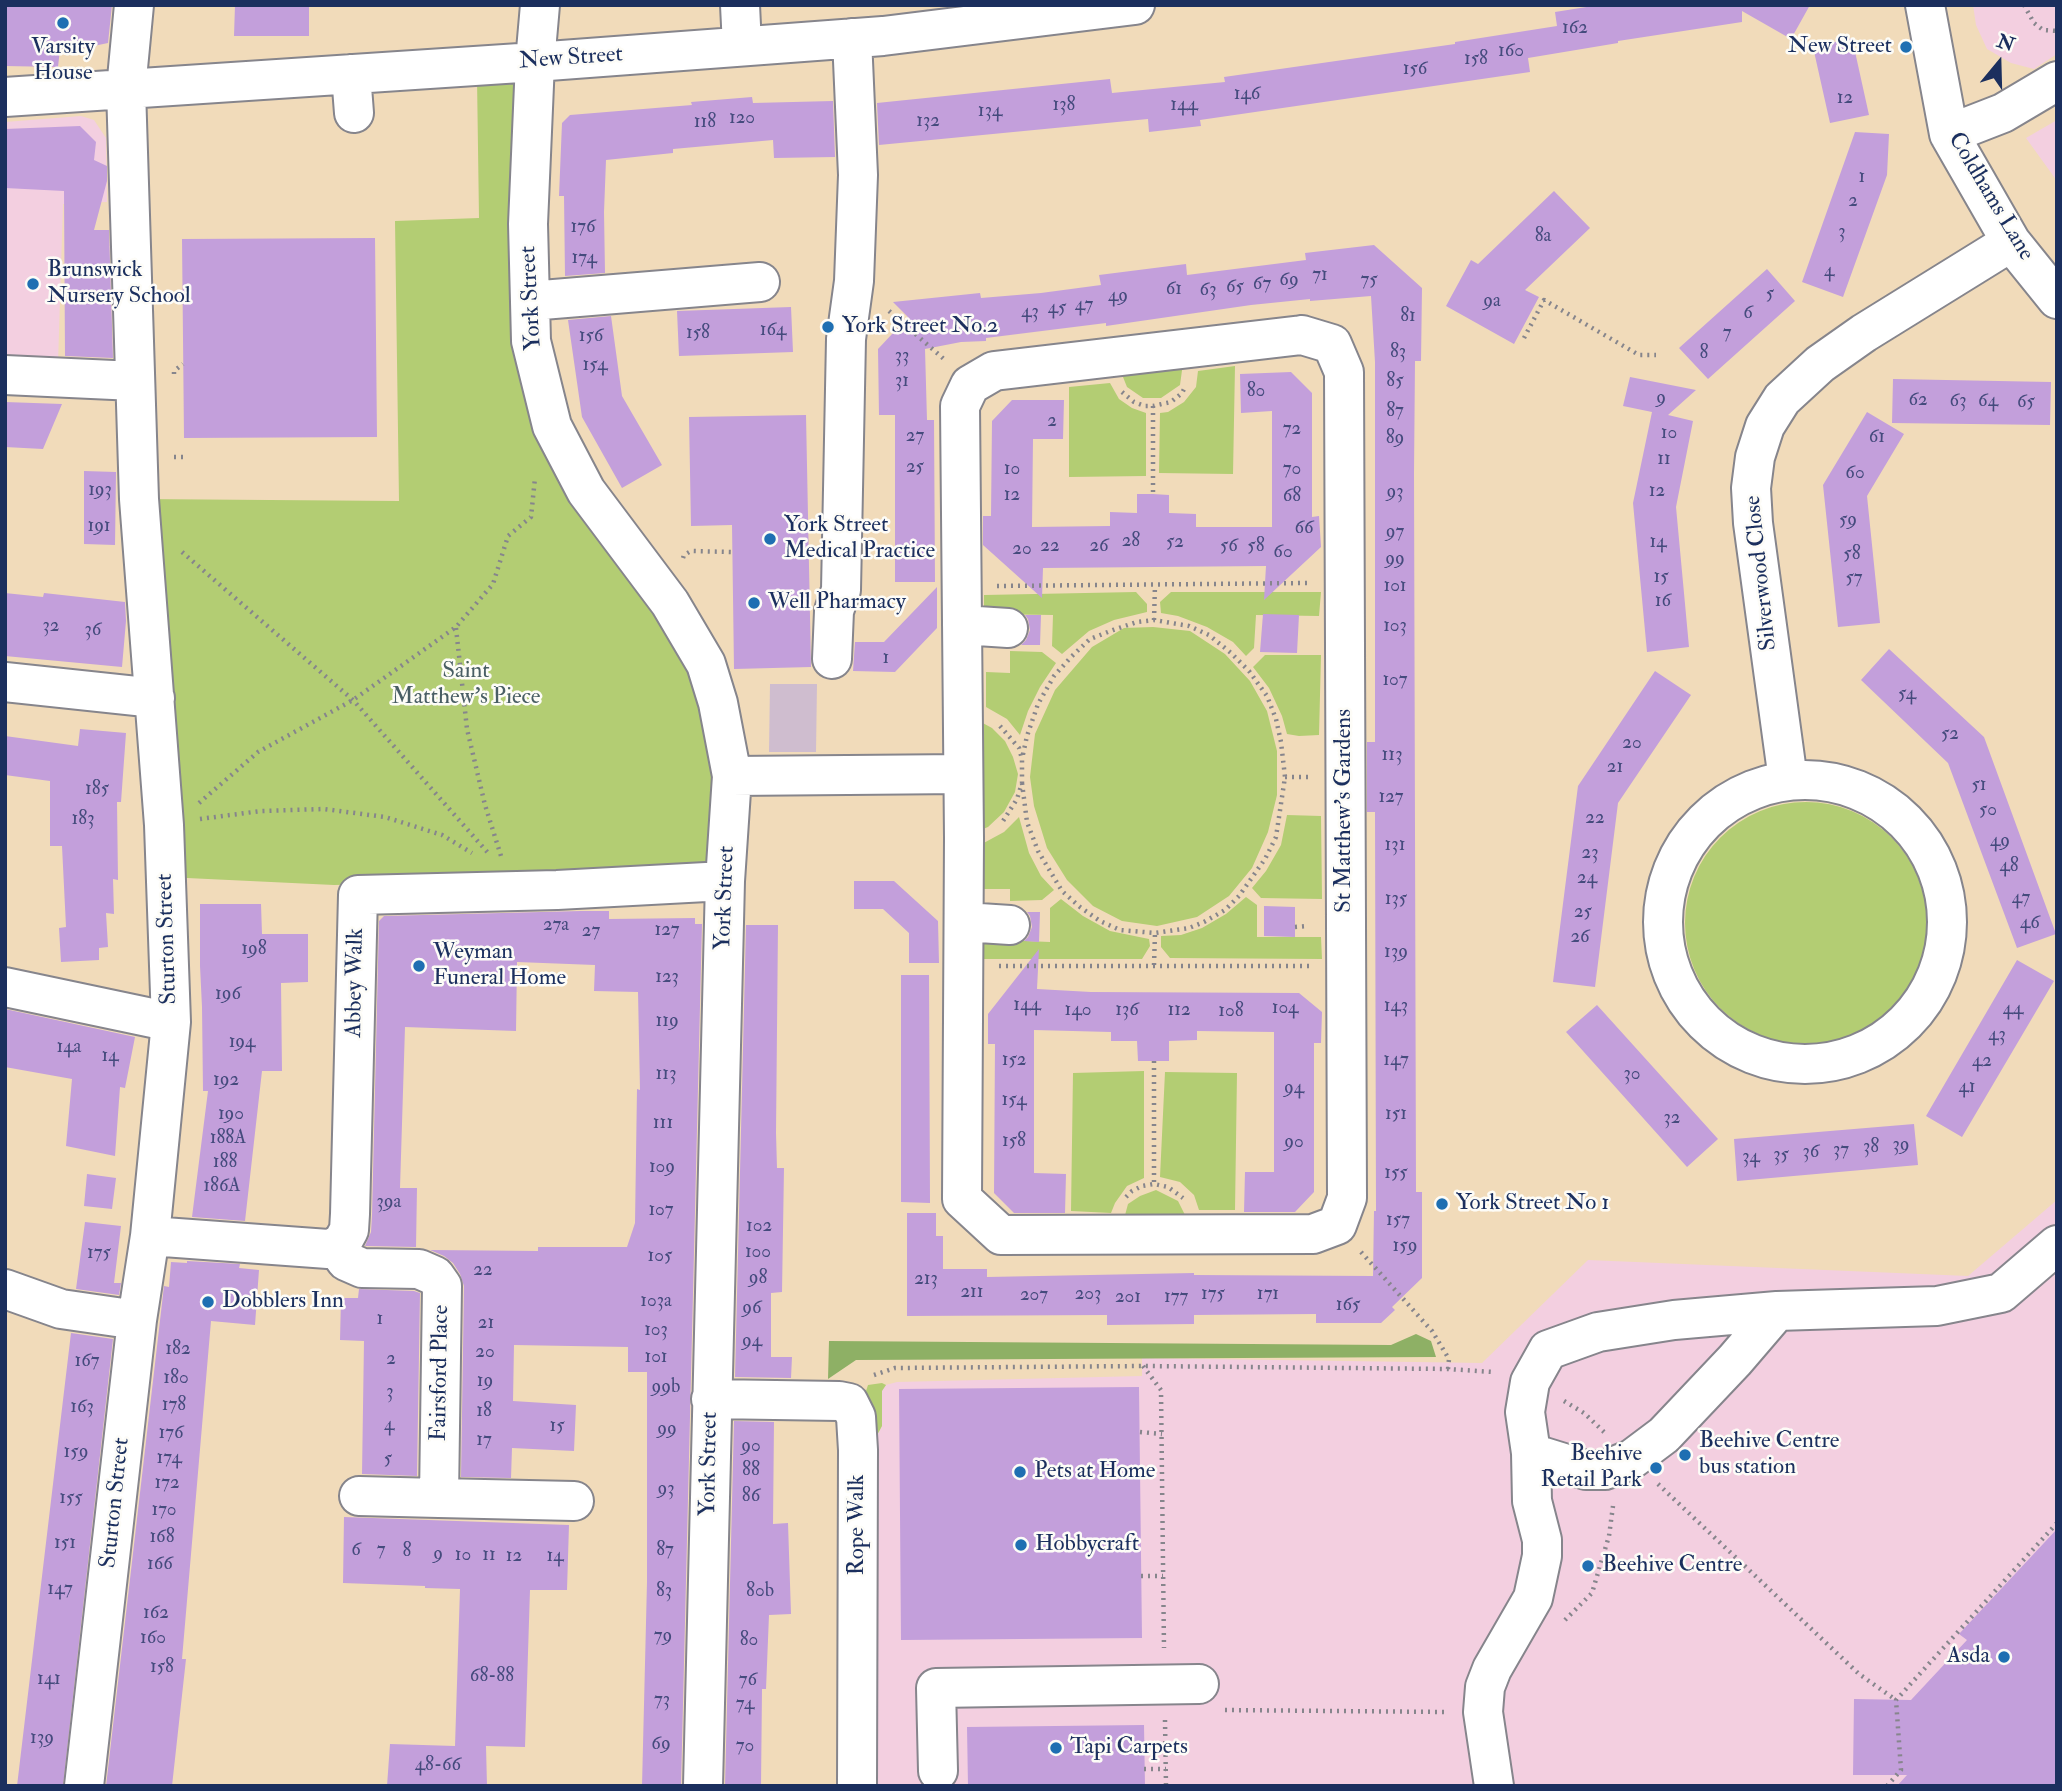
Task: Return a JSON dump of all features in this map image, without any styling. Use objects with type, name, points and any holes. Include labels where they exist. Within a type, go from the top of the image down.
[{"type":"street","name":"Sturton Street","points":[[84,1786],[137,1320],[150,1236],[171,1022],[171,824],[155,698],[139,506],[126,89],[134,5]]},
{"type":"street","name":"York Street","points":[[540,5],[528,224],[531,341],[552,426],[586,491],[661,592],[706,664],[718,703],[732,776],[725,881],[704,1786]]},
{"type":"street","points":[[740,5],[742,46]]},
{"type":"street","name":"New Street","points":[[5,96],[535,62],[883,36],[1135,5]]},
{"type":"street","name":"Coldhams Lane","points":[[1925,5],[1950,134],[2011,242],[2057,299]]},
{"type":"street","points":[[832,659],[834,611],[841,590],[846,339],[854,281],[858,174],[852,38]]},
{"type":"street","points":[[351,74],[354,113]]},
{"type":"street","points":[[1950,134],[2003,113],[2057,81]]},
{"type":"street","name":"Silverwood Close","points":[[1787,780],[1753,523],[1751,488],[1755,457],[1765,426],[1782,398],[1820,364],[2011,242]]},
{"type":"street","points":[[530,301],[760,282]]},
{"type":"street","name":"St Matthew's Gardens","points":[[970,384],[994,371],[1302,335],[1332,344],[1344,372],[1347,1198],[1337,1225]]},
{"type":"street","points":[[5,375],[135,381]]},
{"type":"street","points":[[970,384],[960,406],[964,922],[962,1199],[1001,1235],[1313,1234],[1337,1225]]},
{"type":"street","points":[[962,625],[1008,628]]},
{"type":"street","points":[[5,682],[155,698]]},
{"type":"street","points":[[732,776],[963,774]]},
{"type":"street","points":[[1787,780],[1836,782],[1880,800],[1917,832],[1940,874],[1945,898],[1949,921],[1941,969],[1918,1011],[1882,1044],[1838,1062],[1792,1065],[1747,1053],[1708,1027],[1680,991],[1664,948],[1664,901],[1684,848],[1705,820],[1743,793],[1787,780]]},
{"type":"street","name":"Abbey Walk","points":[[336,1247],[349,1230],[350,1214],[358,895],[511,882],[557,890],[725,881]]},
{"type":"street","points":[[964,922],[1010,925]]},
{"type":"street","points":[[5,987],[171,1022]]},
{"type":"street","points":[[150,1236],[312,1248],[336,1247]]},
{"type":"street","points":[[1494,1786],[1483,1712],[1485,1687],[1492,1669],[1533,1598],[1542,1556],[1542,1540],[1532,1501],[1531,1453],[1516,1375],[1548,1350],[1598,1332],[1674,1320],[1777,1311],[1937,1306],[2001,1293],[2057,1245]]},
{"type":"street","name":"Fairsford Place","points":[[336,1247],[346,1261],[362,1268],[419,1269],[435,1276],[442,1286],[439,1498]]},
{"type":"street","points":[[5,1289],[61,1310],[137,1320]]},
{"type":"street","points":[[1531,1453],[1586,1471],[1605,1469],[1632,1458],[1664,1435],[1777,1311]]},
{"type":"street","points":[[711,1399],[849,1403]]},
{"type":"street","name":"Rope Walk","points":[[849,1403],[856,1417],[858,1450],[857,1786]]},
{"type":"street","points":[[359,1496],[575,1501]]},
{"type":"street","points":[[937,1771],[936,1688],[1192,1693]]},
{"type":"path","points":[[2024,5],[2034,23],[2042,30],[2057,32]]},
{"type":"path","points":[[854,281],[970,384]]},
{"type":"path","points":[[1524,338],[1544,300],[1639,355],[1656,355]]},
{"type":"path","points":[[1153,406],[1153,494]]},
{"type":"path","points":[[171,824],[258,752],[353,700],[456,627],[493,584],[508,536],[531,517],[538,445],[552,426]]},
{"type":"path","points":[[180,551],[353,700],[511,882]]},
{"type":"path","points":[[661,592],[683,580],[684,555],[691,551],[732,552]]},
{"type":"path","points":[[961,586],[1344,583]]},
{"type":"path","points":[[1154,620],[1155,585]]},
{"type":"path","points":[[1022,759],[1038,704],[1054,676],[1071,657],[1090,639],[1113,629],[1154,620],[1189,626],[1209,635],[1249,671],[1267,696],[1276,719],[1285,777],[1276,837],[1240,896],[1225,910],[1204,922],[1189,928],[1155,933],[1120,930],[1100,921],[1080,908],[1062,891],[1048,870],[1030,831],[1022,783]]},
{"type":"path","points":[[456,627],[467,729],[485,805],[511,882]]},
{"type":"path","points":[[171,824],[261,811],[324,809],[385,817],[442,835],[474,855]]},
{"type":"path","points":[[1154,965],[1155,933]]},
{"type":"path","points":[[963,966],[1346,966]]},
{"type":"path","points":[[1154,1062],[1154,1184]]},
{"type":"path","points":[[1337,1225],[1432,1331],[1449,1359],[1448,1369]]},
{"type":"path","points":[[1143,1367],[1161,1390],[1163,1576],[1192,1693],[1166,1769],[1166,1786]]},
{"type":"path","points":[[849,1403],[867,1377],[895,1368],[1448,1369],[1516,1375],[1584,1413],[1859,1674],[1896,1700]]},
{"type":"path","points":[[1139,1432],[1162,1434]]},
{"type":"path","points":[[1563,1623],[1592,1593],[1609,1536],[1615,1495]]},
{"type":"path","points":[[1887,1786],[1901,1770],[1896,1700],[2057,1523]]},
{"type":"path","points":[[1141,1576],[1163,1576]]},
{"type":"path","points":[[1192,1693],[1483,1712]]},
{"type":"path","points":[[1144,1769],[1166,1769]]},
{"type":"shaded area","points":[[1973,5],[2057,5],[2057,54],[2034,69],[2011,63],[1987,49],[1976,25]]},
{"type":"shaded area","points":[[81,116],[94,120],[106,138],[107,202],[63,204],[58,364],[5,362],[5,122]]},
{"type":"shaded area","points":[[2057,120],[2057,181],[2026,138]]},
{"type":"shaded area","points":[[770,684],[817,684],[816,752],[769,752]]},
{"type":"shaded area","name":"Beehive Centre","points":[[2057,1200],[2057,1786],[878,1786],[875,1439],[882,1426],[882,1390],[886,1385],[897,1382],[1142,1376],[1142,1358],[1482,1363],[1588,1260],[1968,1276]]},
{"type":"green space","name":"Saint Matthew's Piece","points":[[523,75],[525,363],[651,599],[708,698],[724,777],[714,876],[334,885],[166,877],[139,499],[399,501],[395,221],[479,218],[477,78]]},
{"type":"green space","points":[[1183,363],[1180,385],[1161,398],[1143,398],[1127,387],[1121,372]]},
{"type":"green space","points":[[1235,366],[1233,474],[1159,473],[1160,413],[1168,412],[1184,402],[1196,387],[1198,371]]},
{"type":"green space","points":[[1110,383],[1119,399],[1146,413],[1146,476],[1069,477],[1069,387]]},
{"type":"green space","points":[[1136,592],[1147,604],[1147,612],[1114,620],[1089,631],[1062,654],[1052,646],[1053,615],[984,614],[984,595]]},
{"type":"green space","points":[[1171,592],[1321,592],[1319,616],[1256,615],[1254,648],[1246,656],[1233,642],[1207,627],[1161,613],[1160,602]]},
{"type":"green space","points":[[1153,627],[1190,631],[1225,654],[1250,681],[1267,711],[1277,751],[1277,795],[1268,832],[1252,868],[1229,896],[1197,917],[1157,926],[1122,921],[1093,906],[1067,880],[1047,848],[1034,806],[1030,777],[1035,734],[1055,690],[1092,647],[1124,628]]},
{"type":"green space","points":[[1010,651],[1042,652],[1056,663],[1028,711],[1020,735],[1007,719],[986,707],[986,672],[1010,673]]},
{"type":"green space","points":[[1265,655],[1321,655],[1319,735],[1287,734],[1269,688],[1253,667]]},
{"type":"green space","points":[[979,721],[992,728],[1005,741],[1018,774],[1015,792],[1004,812],[988,827],[978,831]]},
{"type":"green space","points":[[1794,802],[1818,802],[1863,816],[1892,837],[1907,856],[1918,877],[1925,899],[1925,947],[1918,969],[1907,990],[1892,1009],[1863,1030],[1841,1039],[1818,1044],[1794,1044],[1749,1030],[1729,1017],[1712,1000],[1699,980],[1690,958],[1685,935],[1685,911],[1699,866],[1712,846],[1729,829],[1749,816],[1771,807]]},
{"type":"green space","points":[[1287,815],[1321,816],[1322,899],[1261,898],[1252,888],[1266,871],[1281,845]]},
{"type":"green space","points":[[1019,817],[1029,853],[1041,876],[1054,890],[1042,900],[1010,901],[1010,889],[979,889],[980,845],[1004,832]]},
{"type":"green space","points":[[1246,897],[1257,905],[1257,937],[1321,937],[1322,959],[1170,958],[1161,947],[1161,936],[1181,935],[1202,928],[1226,914]]},
{"type":"green space","points":[[1061,899],[1083,916],[1110,931],[1149,939],[1150,946],[1142,959],[977,959],[978,939],[1050,942],[1050,908]]},
{"type":"green space","points":[[1144,1071],[1144,1178],[1127,1186],[1111,1213],[1071,1211],[1073,1073]]},
{"type":"green space","points":[[1165,1072],[1237,1073],[1235,1210],[1199,1210],[1194,1195],[1180,1182],[1160,1177]]},
{"type":"green space","points":[[1156,1190],[1178,1201],[1187,1219],[1124,1219],[1128,1204]]},
{"type":"green space","points":[[1416,1334],[1431,1341],[1436,1357],[856,1360],[828,1379],[829,1341],[1391,1345]]},
{"type":"green space","points":[[868,1385],[886,1385],[882,1391],[882,1426],[875,1439],[863,1400]]},
{"type":"building","name":"Varsity House","points":[[5,5],[112,5],[108,43],[60,49],[58,67],[5,66]]},
{"type":"building","points":[[235,5],[309,5],[309,36],[234,36]]},
{"type":"building","points":[[1599,5],[1810,5],[1791,39],[1742,11],[1742,22],[1528,58],[1530,72],[1200,120],[1201,126],[1149,132],[1148,119],[879,145],[877,103],[1110,79],[1112,93],[1225,82],[1224,77],[1455,44],[1557,26],[1555,12]]},
{"type":"building","points":[[1852,38],[1869,115],[1830,123],[1813,47]]},
{"type":"building","points":[[752,97],[753,103],[833,101],[835,157],[774,158],[773,140],[673,149],[673,153],[606,160],[605,273],[565,276],[564,196],[559,196],[562,123],[570,115]]},
{"type":"building","points":[[80,126],[96,142],[94,160],[107,166],[107,181],[94,230],[109,230],[113,358],[65,356],[64,191],[5,188],[5,129]]},
{"type":"building","points":[[1855,132],[1889,134],[1887,175],[1843,297],[1802,282]]},
{"type":"building","points":[[1554,191],[1590,228],[1525,290],[1539,297],[1514,344],[1446,306],[1471,260],[1478,264]]},
{"type":"building","points":[[375,238],[377,437],[184,438],[182,239]]},
{"type":"building","points":[[1374,245],[1422,288],[1421,361],[1415,361],[1414,473],[1416,1192],[1422,1192],[1422,1278],[1392,1307],[1395,1310],[1381,1323],[1316,1323],[1316,1314],[1194,1315],[1194,1324],[1107,1325],[1107,1315],[907,1316],[907,1213],[936,1213],[936,1236],[943,1236],[943,1269],[987,1269],[987,1277],[1194,1273],[1373,1276],[1376,1211],[1375,812],[1367,812],[1367,742],[1375,742],[1375,362],[1371,296],[1251,305],[1106,326],[1106,323],[986,338],[986,341],[961,342],[925,349],[927,420],[934,420],[935,582],[895,582],[895,415],[879,415],[878,349],[908,317],[893,302],[980,293],[981,298],[1041,293],[1101,285],[1099,275],[1186,264],[1187,275],[1306,260],[1305,253]]},
{"type":"building","points":[[1767,269],[1795,301],[1708,379],[1679,348]]},
{"type":"building","points":[[791,307],[793,352],[679,356],[677,311]]},
{"type":"building","points":[[611,316],[622,396],[662,465],[622,488],[582,417],[568,320]]},
{"type":"building","points":[[1291,372],[1312,393],[1312,517],[1319,516],[1321,547],[1264,600],[1266,566],[1043,568],[1042,598],[983,545],[983,516],[991,516],[992,421],[1012,400],[1064,400],[1063,439],[1033,439],[1032,527],[1110,526],[1110,512],[1137,513],[1137,494],[1153,494],[1169,495],[1169,513],[1196,514],[1196,527],[1272,527],[1272,411],[1241,413],[1240,374]]},
{"type":"building","points":[[1630,377],[1696,390],[1668,415],[1693,421],[1676,507],[1689,647],[1647,652],[1633,503],[1652,412],[1623,406]]},
{"type":"building","points":[[1893,379],[2051,382],[2050,425],[1892,423]]},
{"type":"building","points":[[5,402],[62,404],[43,449],[5,447]]},
{"type":"building","points":[[1867,412],[1904,434],[1867,496],[1880,623],[1838,627],[1823,485]]},
{"type":"building","name":"York Street Medical Practice","points":[[806,415],[811,667],[734,669],[732,525],[691,526],[689,417]]},
{"type":"building","points":[[84,471],[116,472],[115,545],[84,544]]},
{"type":"building","points":[[937,587],[937,628],[895,672],[853,671],[855,642],[884,642]]},
{"type":"building","points":[[5,593],[43,597],[44,593],[125,602],[122,667],[5,656]]},
{"type":"building","points":[[1263,614],[1299,615],[1297,653],[1260,652]]},
{"type":"building","points":[[1025,615],[1041,615],[1040,645],[1021,645],[1030,630]]},
{"type":"building","points":[[1889,649],[1984,737],[2056,934],[2017,948],[1948,763],[1861,680]]},
{"type":"building","points":[[1655,671],[1691,695],[1618,803],[1595,987],[1553,982],[1578,786]]},
{"type":"building","points":[[80,729],[126,733],[121,802],[117,802],[118,880],[113,879],[114,914],[106,913],[108,947],[99,948],[99,960],[61,962],[59,928],[66,927],[62,846],[50,846],[50,781],[5,775],[5,736],[78,746]]},
{"type":"building","points":[[854,881],[894,881],[938,921],[939,963],[909,963],[909,933],[883,909],[854,909]]},
{"type":"building","points":[[200,904],[261,904],[262,934],[308,934],[308,982],[281,983],[282,1071],[262,1071],[245,1221],[192,1217],[208,1091],[203,1091]]},
{"type":"building","points":[[1264,906],[1295,907],[1295,937],[1264,936]]},
{"type":"building","points":[[609,911],[609,919],[695,918],[695,924],[702,924],[681,1786],[642,1786],[647,1582],[647,1372],[628,1372],[628,1347],[514,1345],[513,1401],[576,1405],[574,1451],[512,1448],[511,1478],[461,1477],[464,1286],[453,1263],[430,1250],[538,1251],[538,1247],[627,1247],[635,1223],[637,1089],[640,1090],[638,992],[594,991],[595,965],[517,962],[516,1031],[405,1027],[400,1188],[417,1188],[416,1247],[365,1246],[371,1232],[372,1215],[379,921],[384,916]]},
{"type":"building","points":[[1027,912],[1040,912],[1039,942],[1024,941],[1032,927]]},
{"type":"building","points":[[746,925],[778,925],[776,1133],[777,1168],[784,1168],[782,1292],[771,1293],[771,1357],[792,1357],[791,1378],[735,1377]]},
{"type":"building","points":[[1039,949],[1037,989],[1091,992],[1299,993],[1322,1012],[1321,1043],[1314,1043],[1314,1192],[1295,1212],[1244,1212],[1245,1172],[1274,1172],[1274,1032],[1197,1031],[1197,1040],[1169,1041],[1169,1061],[1138,1061],[1137,1041],[1111,1041],[1111,1032],[1034,1030],[1034,1173],[1066,1174],[1065,1213],[1014,1213],[994,1193],[995,1044],[988,1044],[988,1014]]},
{"type":"building","points":[[2017,960],[2054,981],[1962,1137],[1926,1116]]},
{"type":"building","points":[[901,975],[929,975],[930,1203],[901,1202]]},
{"type":"building","points":[[1597,1005],[1718,1139],[1687,1167],[1566,1032]]},
{"type":"building","points":[[5,1009],[135,1037],[125,1088],[120,1087],[115,1156],[66,1146],[72,1079],[5,1067]]},
{"type":"building","points":[[1914,1124],[1918,1165],[1737,1181],[1734,1139]]},
{"type":"building","points":[[87,1174],[116,1178],[112,1209],[84,1206]]},
{"type":"building","points":[[85,1222],[121,1226],[114,1283],[121,1283],[119,1295],[76,1289]]},
{"type":"building","points":[[171,1262],[240,1264],[239,1268],[259,1270],[255,1325],[211,1321],[182,1659],[186,1659],[172,1786],[106,1786],[164,1286],[169,1287]]},
{"type":"building","points":[[359,1289],[420,1293],[417,1476],[362,1474],[364,1341],[340,1340],[341,1298],[358,1298]]},
{"type":"building","points":[[71,1333],[113,1339],[63,1786],[17,1786]]},
{"type":"building","points":[[1139,1387],[1142,1638],[901,1640],[899,1389]]},
{"type":"building","points":[[734,1421],[774,1422],[773,1524],[788,1523],[791,1614],[769,1615],[766,1689],[762,1689],[761,1786],[725,1786]]},
{"type":"building","points":[[344,1517],[569,1525],[567,1590],[530,1590],[525,1747],[486,1746],[487,1786],[387,1786],[390,1744],[455,1746],[460,1589],[343,1583]]},
{"type":"building","name":"Asda","points":[[2057,1529],[2057,1786],[1897,1786],[1907,1775],[1853,1775],[1854,1699],[1911,1700],[1967,1640],[1959,1634]]},
{"type":"building","name":"Tapi Carpets","points":[[1144,1725],[1145,1786],[968,1786],[967,1727]]},
{"type":"place","name":"Varsity House","points":[[63,23]]},
{"type":"place","name":"New Street","points":[[1906,47]]},
{"type":"place","name":"Brunswick Nursery School","points":[[33,284]]},
{"type":"place","name":"York Street No.2","points":[[828,327]]},
{"type":"place","name":"York Street Medical Practice","points":[[770,539]]},
{"type":"place","name":"Well Pharmacy","points":[[754,603]]},
{"type":"place","name":"Weyman Funeral Home","points":[[419,966]]},
{"type":"place","name":"York Street No 1","points":[[1442,1204]]},
{"type":"place","name":"Dobblers Inn","points":[[208,1302]]},
{"type":"place","name":"Beehive Centre bus station","points":[[1685,1455]]},
{"type":"place","name":"Beehive Retail Park","points":[[1656,1468]]},
{"type":"place","name":"Pets at Home","points":[[1020,1472]]},
{"type":"place","name":"Hobbycraft","points":[[1021,1545]]},
{"type":"place","name":"Beehive Centre","points":[[1588,1566]]},
{"type":"place","name":"Asda","points":[[2004,1657]]},
{"type":"place","name":"Tapi Carpets","points":[[1056,1748]]}]
